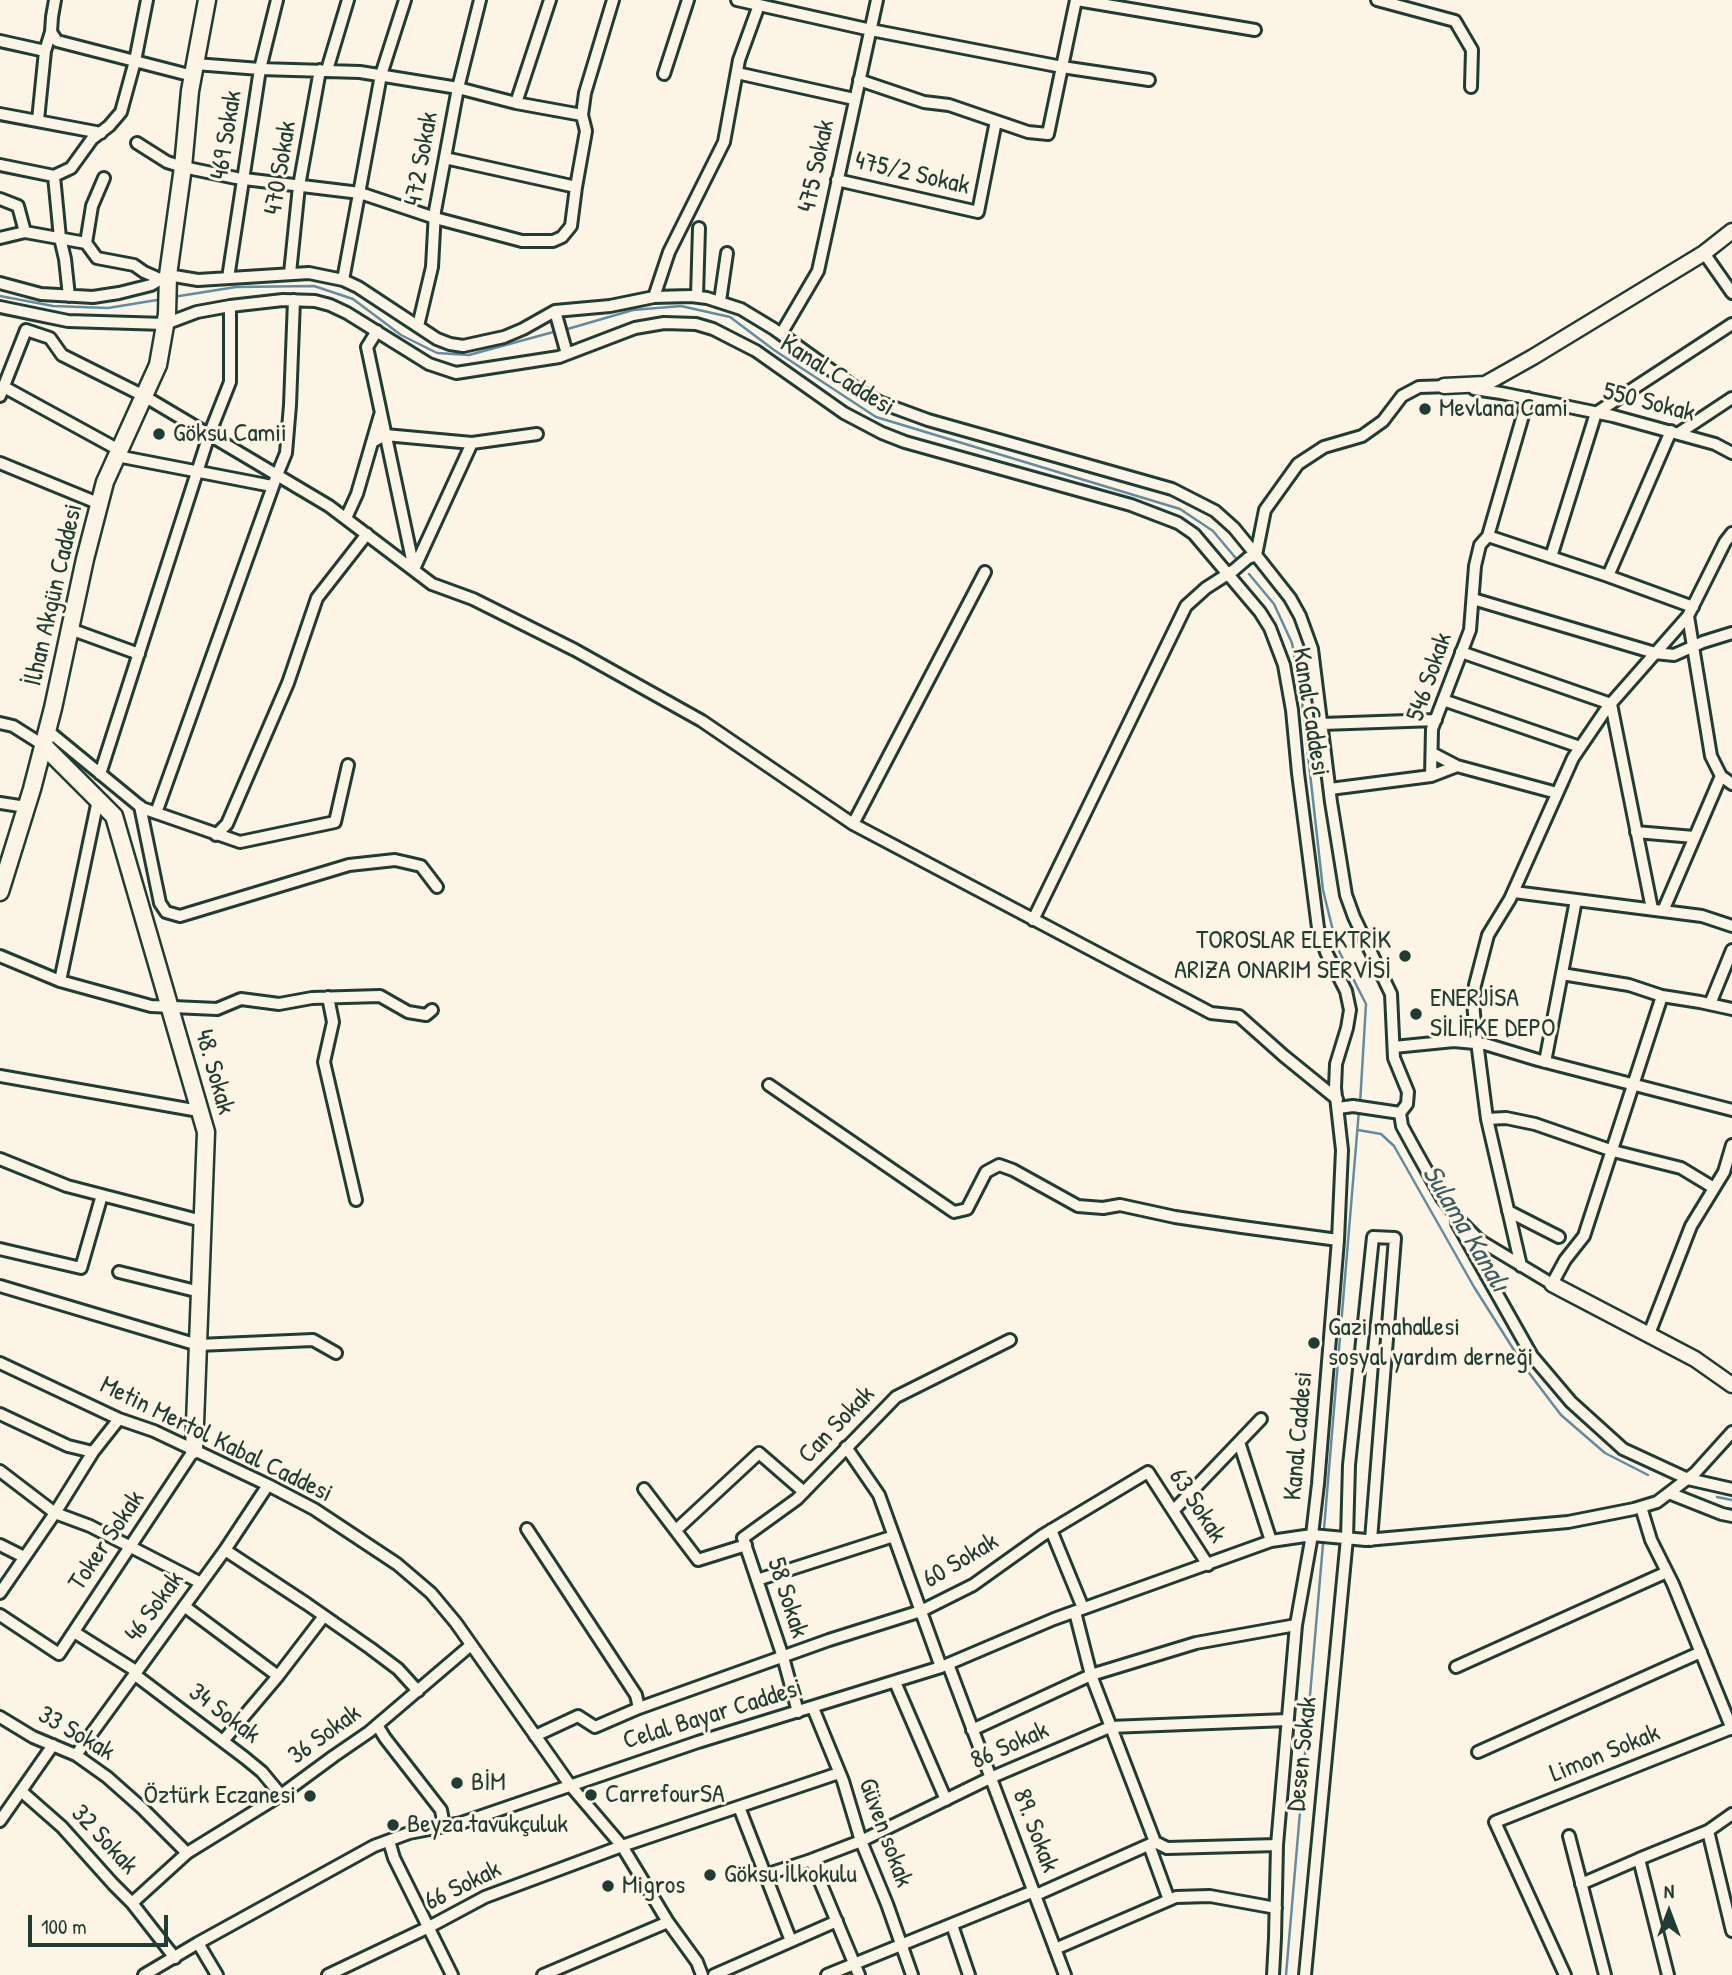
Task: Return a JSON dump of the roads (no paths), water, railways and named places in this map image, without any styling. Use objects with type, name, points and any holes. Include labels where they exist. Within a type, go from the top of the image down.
[{"type":"main road","name":"İlhan Akgün Caddesi","points":[[0,892],[45,738],[105,482],[158,365],[166,319],[165,279],[183,167],[194,70],[207,0]]},
{"type":"main road","name":"48. Sokak","points":[[45,738],[114,816],[206,1132],[194,1450]]},
{"type":"street","points":[[38,120],[45,51],[51,32],[55,0]]},
{"type":"street","points":[[0,164],[54,176],[71,168],[92,139],[121,112],[135,61],[147,0]]},
{"type":"street","name":"469 Sokak","points":[[228,278],[260,69],[277,0]]},
{"type":"street","name":"470 Sokak","points":[[290,273],[299,186],[324,70],[348,0]]},
{"type":"street","points":[[343,280],[381,75],[405,0]]},
{"type":"street","name":"472 Sokak","points":[[418,326],[432,267],[435,218],[458,88],[480,0]]},
{"type":"street","points":[[516,103],[550,0]]},
{"type":"street","points":[[137,143],[167,162],[183,167],[242,179],[360,193],[435,218],[522,241],[553,241],[562,237],[571,226],[586,131],[582,115],[585,93],[613,0]]},
{"type":"street","points":[[664,74],[688,0]]},
{"type":"street","points":[[737,0],[871,30],[1062,67],[1149,80]]},
{"type":"street","name":"475 Sokak","points":[[781,334],[818,271],[877,0]]},
{"type":"street","points":[[859,80],[924,103],[949,105],[1028,132],[1048,134],[1077,0],[1255,30]]},
{"type":"street","points":[[1377,0],[1455,21],[1472,50],[1471,87]]},
{"type":"street","points":[[654,297],[669,252],[723,142],[739,60],[759,5]]},
{"type":"street","points":[[51,32],[57,41],[135,61],[194,70],[360,72],[458,88],[516,103],[582,115]]},
{"type":"street","points":[[0,41],[45,51]]},
{"type":"street","points":[[737,73],[854,99]]},
{"type":"street","points":[[0,114],[101,133]]},
{"type":"street","name":"475/2 Sokak","points":[[837,180],[978,212],[996,121]]},
{"type":"street","points":[[445,158],[576,187]]},
{"type":"street","points":[[54,176],[69,296]]},
{"type":"street","points":[[86,243],[92,206],[104,178]]},
{"type":"street","points":[[0,199],[19,206],[25,232]]},
{"type":"street","points":[[697,296],[699,228]]},
{"type":"street","points":[[1444,386],[1485,384],[1704,253],[1732,231]]},
{"type":"street","points":[[0,238],[25,232],[86,243],[97,258],[135,265],[144,272],[165,279],[198,280],[309,273],[343,280],[377,298],[437,339],[463,346],[504,337],[547,314],[556,316],[654,297],[697,296],[720,301],[741,309],[781,334],[860,391],[887,406],[1172,489],[1215,512],[1234,528],[1290,598],[1312,649],[1346,895],[1391,994],[1394,1058],[1408,1099],[1400,1114],[1402,1126],[1532,1356],[1571,1402],[1623,1450],[1688,1479],[1732,1489]]},
{"type":"street","points":[[720,301],[727,253]]},
{"type":"street","points":[[1704,253],[1732,293]]},
{"type":"street","points":[[0,283],[41,294],[93,297],[151,285],[165,279]]},
{"type":"street","points":[[156,813],[286,453],[294,300]]},
{"type":"street","name":"Kanal Caddesi","points":[[166,319],[230,306],[294,300],[315,301],[330,305],[429,364],[456,373],[548,359],[565,349],[648,325],[696,324],[713,329],[756,351],[844,413],[882,433],[905,442],[1131,505],[1178,523],[1195,534],[1260,612],[1270,628],[1284,665],[1292,710],[1318,928],[1326,952],[1346,991],[1350,1010],[1336,1064],[1342,1150],[1338,1240],[1323,1432],[1312,1535],[1296,1625],[1287,1720],[1277,1845],[1273,1975]]},
{"type":"street","points":[[100,774],[209,435],[230,382],[230,306]]},
{"type":"street","points":[[0,307],[68,321],[166,319]]},
{"type":"street","points":[[556,316],[565,349]]},
{"type":"street","points":[[1551,557],[1596,413],[1732,324]]},
{"type":"street","points":[[272,486],[118,453],[2,391],[26,330],[50,338],[62,355],[144,396],[329,506],[432,584],[472,599],[575,650],[702,721],[853,824],[1211,1013],[1239,1016],[1337,1103],[1378,1108],[1392,1114],[1400,1114]]},
{"type":"street","points":[[377,331],[367,347],[414,569]]},
{"type":"street","name":"550 Sokak","points":[[1256,555],[1265,510],[1298,464],[1324,447],[1362,436],[1383,421],[1402,396],[1419,387],[1444,386],[1528,398],[1675,433],[1715,444],[1732,453]]},
{"type":"street","name":"546 Sokak","points":[[1431,776],[1432,729],[1470,631],[1475,566],[1480,545],[1488,536],[1528,398]]},
{"type":"street","points":[[1608,576],[1675,433],[1732,398]]},
{"type":"street","points":[[346,518],[356,494],[380,413]]},
{"type":"street","points":[[372,442],[385,435],[471,443],[537,434]]},
{"type":"street","points":[[414,569],[471,443]]},
{"type":"street","points":[[0,463],[100,503]]},
{"type":"street","points":[[1521,1266],[1487,1119],[1477,1043],[1473,1001],[1488,935],[1514,892],[1573,758],[1611,704],[1690,612],[1732,533]]},
{"type":"street","points":[[216,835],[227,824],[282,696],[317,598],[367,534]]},
{"type":"street","points":[[1488,536],[1608,576],[1690,612]]},
{"type":"street","points":[[1033,920],[1186,606],[1248,558],[1256,555]]},
{"type":"street","points":[[853,824],[985,572]]},
{"type":"street","points":[[1473,598],[1656,653],[1674,655],[1732,632]]},
{"type":"street","points":[[1690,612],[1711,756],[1721,776],[1732,783]]},
{"type":"street","points":[[70,629],[139,654]]},
{"type":"street","points":[[1461,652],[1611,704]]},
{"type":"street","points":[[1443,700],[1580,747]]},
{"type":"street","points":[[1611,704],[1636,832],[1657,910]]},
{"type":"street","points":[[1322,724],[1436,720]]},
{"type":"street","points":[[0,723],[45,738],[100,774],[140,806],[240,842],[335,821],[348,765]]},
{"type":"street","points":[[1432,753],[1457,766],[1558,793]]},
{"type":"street","points":[[1330,789],[1431,776],[1457,766]]},
{"type":"street","points":[[1657,910],[1721,776]]},
{"type":"street","points":[[60,981],[98,800]]},
{"type":"street","points":[[0,803],[26,807]]},
{"type":"street","points":[[140,806],[160,903],[166,912],[180,916],[349,865],[395,860],[421,866],[437,887]]},
{"type":"street","points":[[1636,832],[1694,837]]},
{"type":"street","points":[[1514,892],[1702,916],[1732,926]]},
{"type":"street","points":[[1545,1062],[1576,900]]},
{"type":"street","points":[[1710,1004],[1732,950]]},
{"type":"street","points":[[0,956],[60,981],[151,1006],[217,1009],[241,999],[279,1004],[312,998],[380,996],[408,1012],[426,1015],[432,1010]]},
{"type":"street","points":[[1562,974],[1629,985],[1662,996],[1732,1009]]},
{"type":"street","points":[[1552,1284],[1565,1260],[1584,1236],[1662,996]]},
{"type":"street","points":[[328,997],[333,1022],[324,1062],[356,1200]]},
{"type":"street","points":[[1394,1047],[1454,1041],[1477,1043],[1732,1110]]},
{"type":"street","points":[[0,1076],[199,1111]]},
{"type":"street","points":[[769,1086],[954,1212],[967,1209],[986,1172],[999,1165],[1078,1206],[1103,1208],[1120,1205],[1175,1217],[1338,1240]]},
{"type":"street","points":[[1487,1119],[1506,1118],[1535,1124],[1613,1151],[1681,1168],[1714,1188]]},
{"type":"street","points":[[1649,1334],[1690,1226],[1724,1172],[1732,1145]]},
{"type":"street","points":[[0,1159],[67,1186],[202,1221]]},
{"type":"street","points":[[0,1249],[81,1268],[102,1195]]},
{"type":"street","points":[[1442,1198],[1479,1240],[1552,1284],[1695,1359],[1732,1385]]},
{"type":"street","points":[[1508,1210],[1559,1237]]},
{"type":"street","name":"Desen Sokak","points":[[1305,1975],[1347,1538],[1349,1465],[1373,1237],[1395,1238],[1371,1540]]},
{"type":"street","points":[[120,1272],[200,1292]]},
{"type":"street","points":[[0,1286],[198,1345],[313,1340],[336,1353]]},
{"type":"street","name":"Can Sokak","points":[[676,1530],[698,1560],[744,1542],[797,1499],[896,1397],[1010,1340]]},
{"type":"street","name":"Metin Mertol Kabal Caddesi","points":[[0,1363],[119,1419],[154,1431],[314,1509],[397,1564],[431,1593],[570,1784],[622,1846],[668,1922],[697,1962],[702,1975]]},
{"type":"street","points":[[0,1414],[68,1446],[93,1452]]},
{"type":"street","points":[[0,1593],[93,1452],[119,1419]]},
{"type":"street","points":[[1173,1511],[1261,1419]]},
{"type":"street","name":"Celal Bayar Caddesi","points":[[144,1975],[374,1846],[409,1833],[461,1823],[698,1742],[945,1666],[1079,1610],[1271,1541],[1312,1535],[1371,1540],[1568,1522],[1641,1507],[1657,1502],[1688,1479],[1732,1432]]},
{"type":"street","points":[[1240,1441],[1271,1541]]},
{"type":"street","name":"89. Sokak","points":[[846,1447],[879,1494],[921,1611],[972,1730],[1065,1975]]},
{"type":"street","name":"Toker Sokak","points":[[0,1615],[60,1654],[194,1450]]},
{"type":"street","points":[[644,1489],[676,1530],[760,1453],[804,1492]]},
{"type":"street","points":[[0,1471],[55,1513],[90,1526],[201,1583]]},
{"type":"street","name":"63 Sokak","points":[[1148,1472],[1208,1565]]},
{"type":"street","name":"60 Sokak","points":[[536,1735],[578,1716],[595,1727],[639,1708],[829,1640],[921,1611],[973,1585],[1051,1530],[1148,1472]]},
{"type":"street","name":"46 Sokak","points":[[76,1755],[225,1550],[268,1485]]},
{"type":"street","points":[[1669,1493],[1732,1516]]},
{"type":"street","points":[[1641,1507],[1651,1540],[1732,1728]]},
{"type":"street","points":[[527,1529],[636,1695],[639,1708]]},
{"type":"street","points":[[1051,1530],[1079,1610],[1091,1675],[1152,1843],[1169,1900]]},
{"type":"street","points":[[757,1580],[894,1536]]},
{"type":"street","name":"58 Sokak","points":[[744,1542],[783,1657],[797,1712]]},
{"type":"street","points":[[0,1545],[24,1557]]},
{"type":"street","points":[[225,1550],[398,1669],[418,1691]]},
{"type":"street","points":[[1456,1667],[1667,1572]]},
{"type":"street","points":[[184,1606],[278,1676]]},
{"type":"street","points":[[223,1741],[324,1616]]},
{"type":"street","points":[[972,1730],[1091,1675],[1196,1643],[1296,1625]]},
{"type":"street","name":"34 Sokak","points":[[74,1632],[135,1673],[223,1741],[262,1772],[281,1795]]},
{"type":"street","name":"36 Sokak","points":[[132,1903],[187,1853],[281,1795],[377,1725],[471,1645]]},
{"type":"street","points":[[1478,1752],[1701,1652]]},
{"type":"street","points":[[895,1682],[946,1800]]},
{"type":"street","name":"Güven sokak","points":[[813,1708],[912,1975]]},
{"type":"street","name":"33 Sokak","points":[[0,1717],[33,1737],[76,1755],[116,1785],[187,1853]]},
{"type":"street","name":"86 Sokak","points":[[765,1875],[862,1841],[990,1778],[1110,1727],[1287,1720]]},
{"type":"street","points":[[377,1725],[441,1810],[444,1826]]},
{"type":"street","name":"Limon Sokak","points":[[1565,1975],[1495,1822],[1732,1728]]},
{"type":"street","points":[[0,1821],[5,1805],[21,1791],[53,1745]]},
{"type":"street","name":"66 Sokak","points":[[331,1974],[485,1897],[622,1846],[839,1773]]},
{"type":"street","name":"32 Sokak","points":[[21,1791],[62,1827],[132,1903],[176,1958]]},
{"type":"street","points":[[739,1807],[790,1941]]},
{"type":"street","points":[[1581,1884],[1708,1831],[1732,1814]]},
{"type":"street","points":[[1708,1831],[1732,1931]]},
{"type":"street","points":[[1569,1836],[1605,1975]]},
{"type":"street","points":[[389,1841],[394,1858],[452,1975]]},
{"type":"street","points":[[827,1975],[1035,1893],[1152,1843],[1167,1848],[1277,1845]]},
{"type":"street","points":[[1639,1859],[1668,1975]]},
{"type":"street","points":[[811,1860],[859,1975]]},
{"type":"street","points":[[1055,1949],[1176,1898],[1210,1896],[1276,1908]]},
{"type":"street","points":[[714,1975],[837,1921]]},
{"type":"street","points":[[542,1975],[668,1922]]},
{"type":"street","points":[[952,1925],[969,1975]]},
{"type":"street","points":[[198,1943],[217,1975]]},
{"type":"waterway","points":[[173,297],[236,287],[314,286],[353,299],[401,335],[437,353],[469,355],[557,331]]},
{"type":"waterway","points":[[0,296],[53,306],[108,308],[163,299]]},
{"type":"waterway","points":[[564,330],[633,310],[681,306],[730,317],[774,350],[876,417],[1180,509],[1213,531],[1239,562]]},
{"type":"waterway","points":[[1249,574],[1274,604],[1292,643],[1301,692],[1323,890],[1337,947],[1366,1004],[1360,1104]]},
{"type":"waterway","points":[[1324,1529],[1359,1110]]},
{"type":"waterway","name":"Sulama Kanalı","points":[[1358,1130],[1381,1134],[1394,1146],[1474,1287],[1526,1369],[1561,1415],[1605,1453],[1648,1475]]},
{"type":"waterway","name":"Sulama Kanalı","points":[[1717,1497],[1732,1500]]},
{"type":"waterway","points":[[1286,1975],[1323,1544]]},
{"type":"place","name":"Mevlana Cami","points":[[1425,409]]},
{"type":"place","name":"Göksu Camii","points":[[159,434]]},
{"type":"place","name":"TOROSLAR ELEKTRİK ARIZA ONARIM SERVİSİ","points":[[1405,956]]},
{"type":"place","name":"ENERJİSA SİLİFKE DEPO","points":[[1416,1014]]},
{"type":"place","name":"Gazi mahallesi sosyal yardım derneği","points":[[1314,1343]]},
{"type":"place","name":"BİM","points":[[457,1783]]},
{"type":"place","name":"CarrefourSA","points":[[591,1795]]},
{"type":"place","name":"Öztürk Eczanesi","points":[[310,1796]]},
{"type":"place","name":"Beyza tavukçuluk","points":[[393,1825]]},
{"type":"place","name":"Göksu İlkokulu","points":[[710,1875]]},
{"type":"place","name":"Migros","points":[[608,1886]]}]
